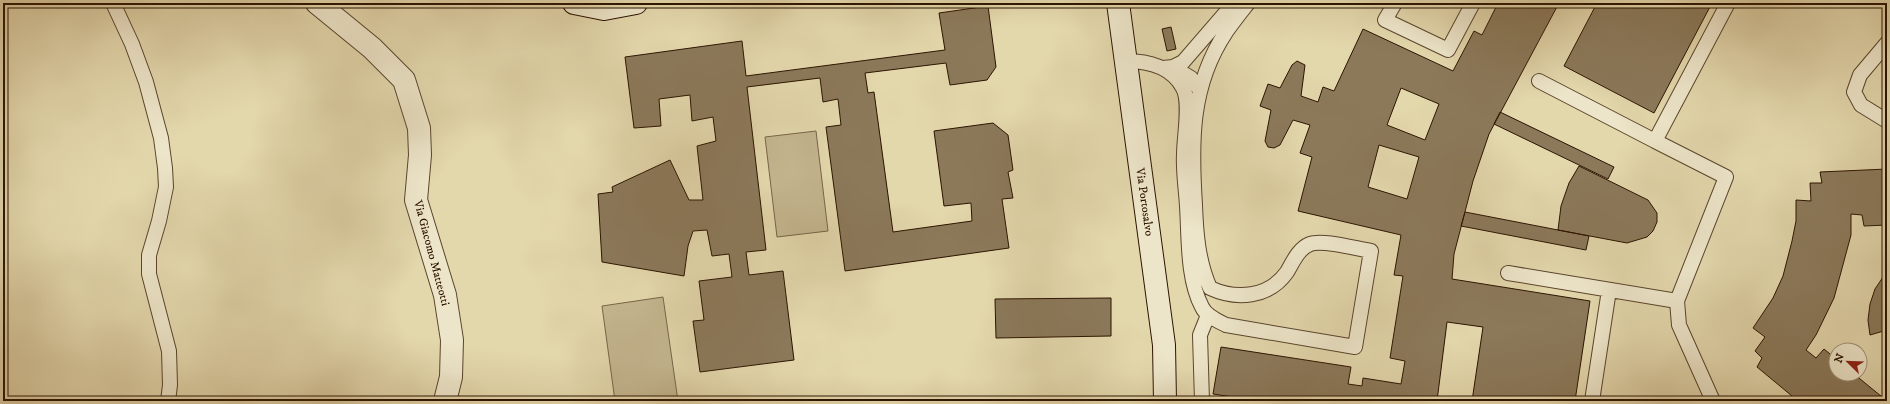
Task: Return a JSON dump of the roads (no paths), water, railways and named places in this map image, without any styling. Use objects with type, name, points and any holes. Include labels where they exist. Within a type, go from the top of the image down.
[{"type":"street","name":"Via Giacomo Matteotti","points":[[317,3],[372,48],[404,80],[419,128],[420,155],[416,200],[445,295],[452,340],[451,377],[445,401]]},
{"type":"street","points":[[574,3],[604,9],[636,3]]},
{"type":"street","name":"Via Portosalvo","points":[[1118,3],[1164,345],[1165,401]]},
{"type":"lane","points":[[113,3],[132,44],[146,82],[161,138],[166,187],[150,255],[149,274],[168,351],[170,386],[168,401]]},
{"type":"lane","points":[[1168,67],[1183,62],[1234,3]]},
{"type":"lane","points":[[1168,67],[1184,89],[1187,104],[1184,156],[1194,289],[1202,309],[1208,315],[1226,325],[1355,347],[1371,251],[1321,243],[1310,244],[1296,255],[1286,273],[1277,283],[1262,293],[1246,296],[1222,293],[1210,288],[1204,275],[1197,246],[1191,155],[1193,121],[1199,89],[1212,57],[1226,32],[1248,3]]},
{"type":"lane","points":[[1395,3],[1385,20],[1448,50],[1473,3]]},
{"type":"lane","points":[[1655,141],[1728,3]]},
{"type":"lane","points":[[1887,43],[1860,76],[1854,92],[1861,105],[1887,121]]},
{"type":"lane","points":[[1126,60],[1142,61],[1168,67],[1192,78],[1199,89]]},
{"type":"lane","points":[[1538,81],[1726,177],[1677,302],[1679,325],[1714,401]]},
{"type":"lane","points":[[1508,273],[1677,302]]},
{"type":"lane","points":[[1592,401],[1609,290]]},
{"type":"lane","points":[[1202,401],[1200,335],[1208,315]]}]
